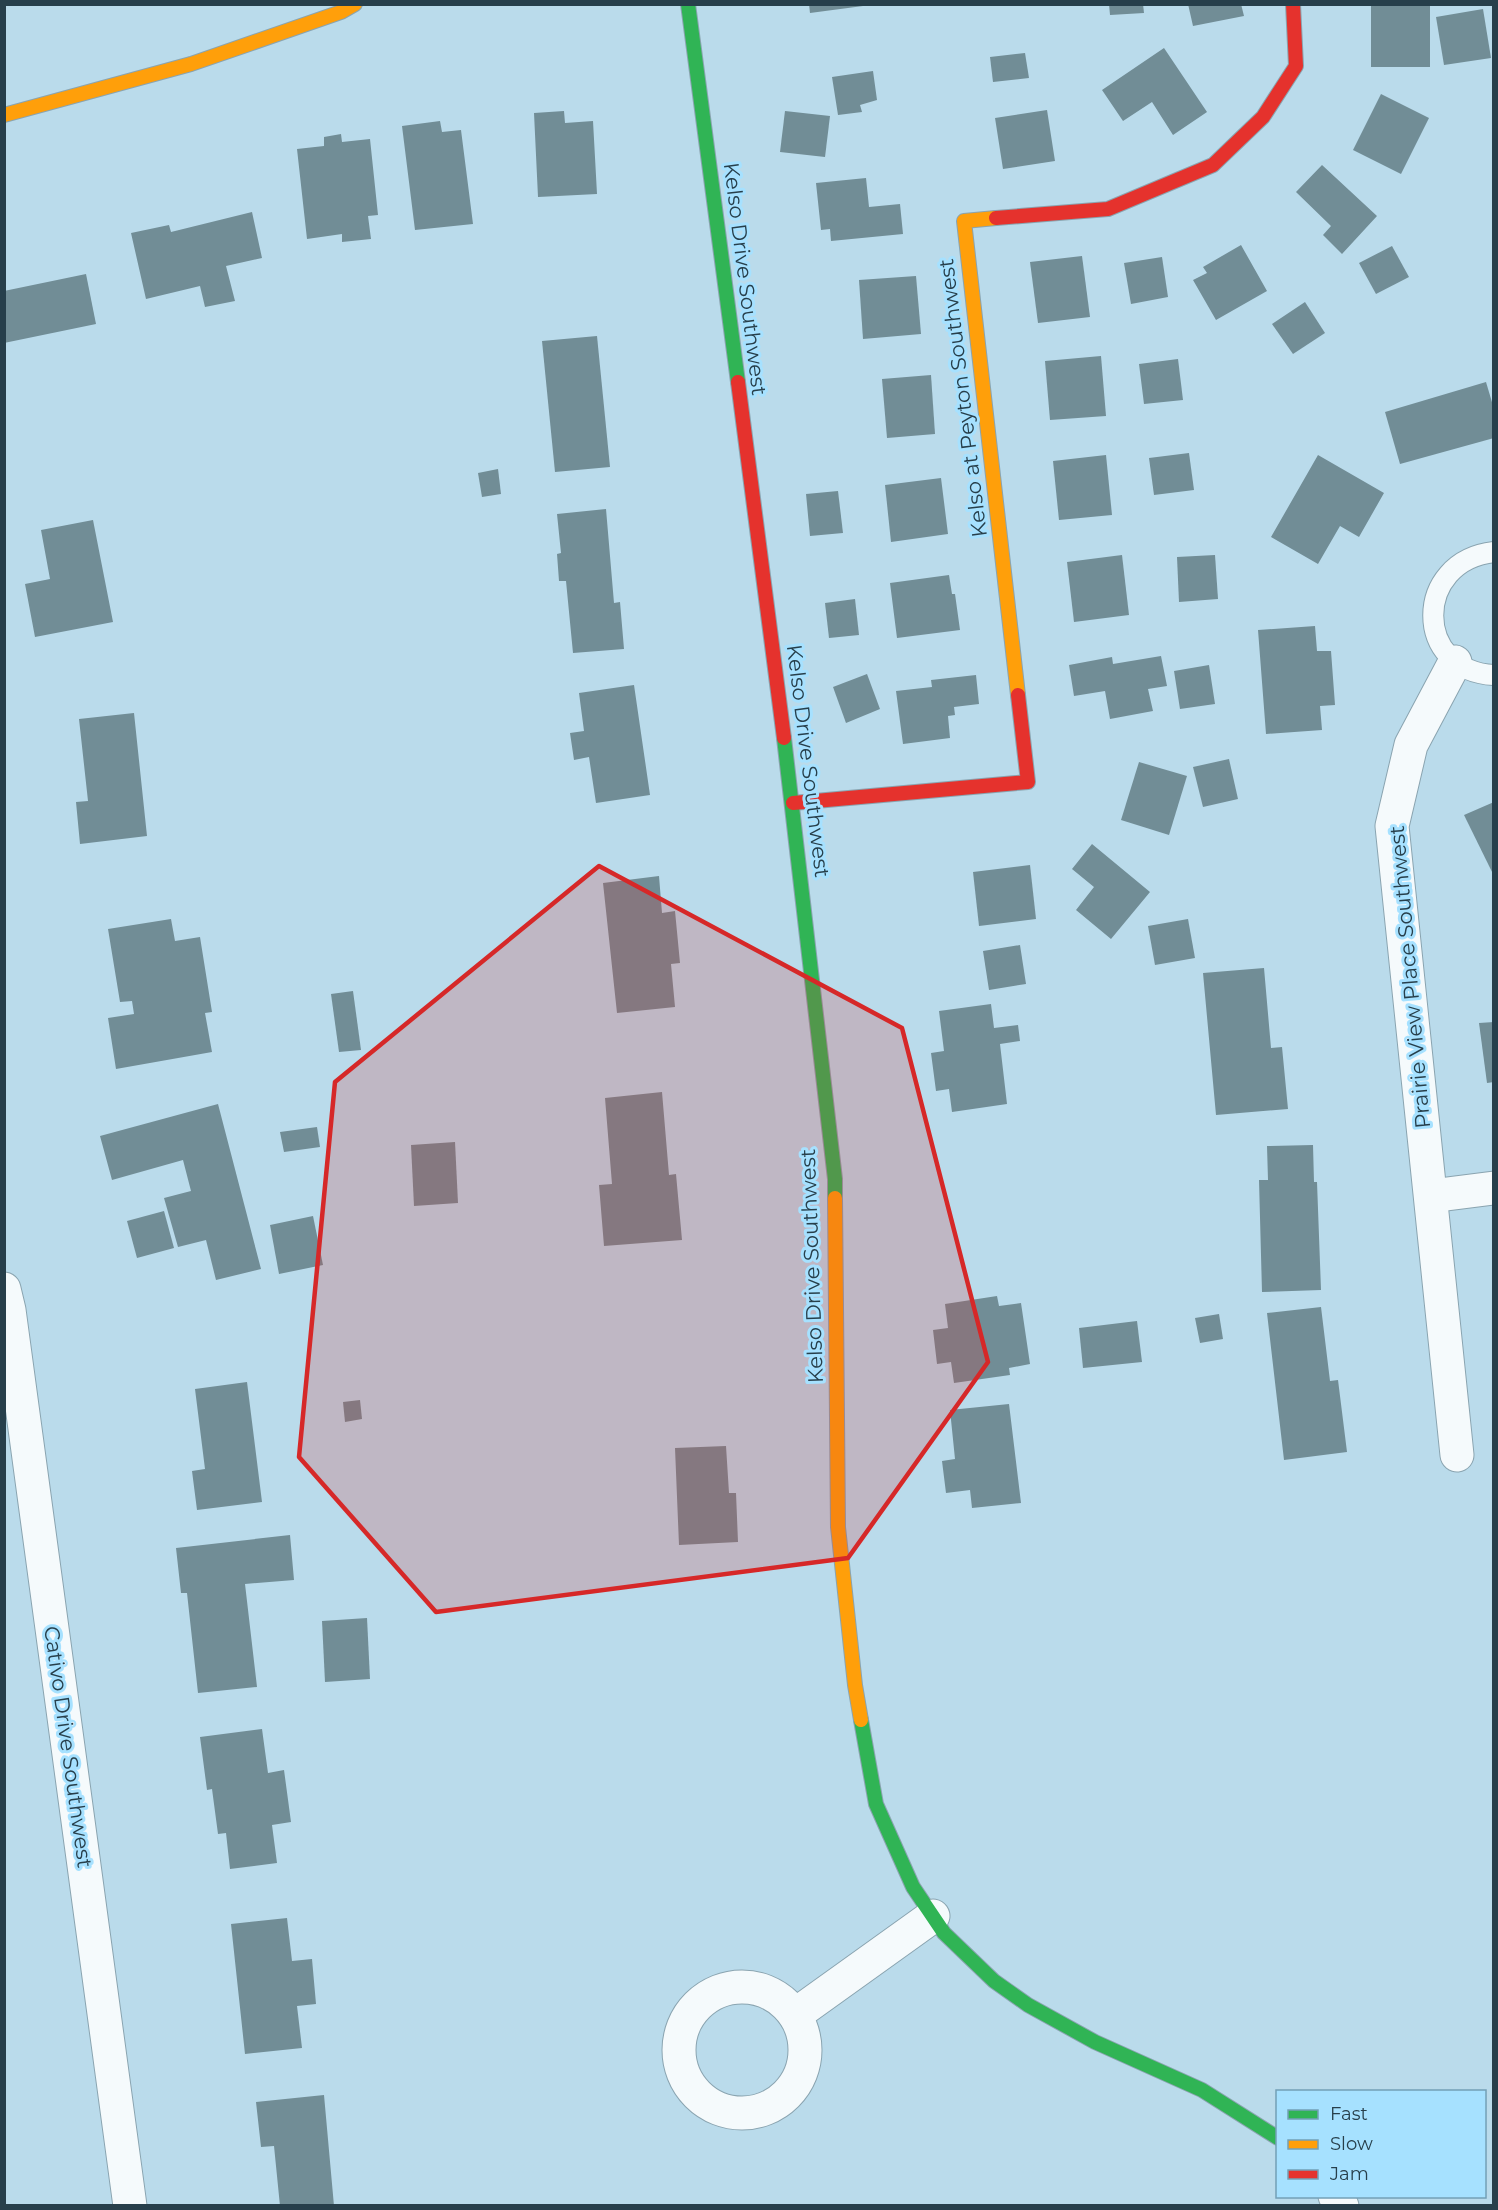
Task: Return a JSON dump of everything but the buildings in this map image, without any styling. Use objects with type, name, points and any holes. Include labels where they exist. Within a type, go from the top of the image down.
[{"type":"street","points":[[4,115],[191,64],[341,12],[355,4]]},
{"type":"street","name":"Kelso Drive Southwest","points":[[688,4],[793,803],[835,1179],[838,1527],[855,1685],[876,1804],[913,1887],[944,1933],[994,1981],[1028,2005],[1095,2042],[1202,2090],[1276,2137]]},
{"type":"street","name":"Kelso at Peyton Southwest","points":[[793,803],[1028,782],[964,221],[1108,208],[1213,165],[1263,117],[1296,66],[1293,4]]},
{"type":"street","name":"Prairie View Place Southwest","points":[[1455,662],[1411,745],[1392,825],[1457,1455]]},
{"type":"street","points":[[1431,1196],[1494,1188]]},
{"type":"street","name":"Cativo Drive Southwest","points":[[4,1289],[11,1321],[130,2205]]},
{"type":"street","points":[[795,2015],[933,1916]]},
{"type":"lane","points":[[1494,552],[1477,554],[1460,562],[1446,575],[1436,592],[1432,611],[1434,630],[1442,648],[1455,662],[1472,672],[1494,675]]},
{"type":"highlighted area","points":[[599,866],[902,1028],[988,1362],[848,1558],[436,1612],[299,1457],[335,1082]]},
{"type":"traffic: fast","points":[[688,4],[738,382]]},
{"type":"traffic: fast","points":[[784,738],[835,1179],[835,1198]]},
{"type":"traffic: fast","points":[[861,1720],[876,1804],[913,1887],[944,1933],[994,1981],[1028,2005],[1095,2042],[1202,2090],[1276,2137]]},
{"type":"traffic: slow","points":[[4,115],[191,64],[341,12],[355,4]]},
{"type":"traffic: slow","points":[[996,218],[964,221],[1018,695]]},
{"type":"traffic: slow","points":[[835,1198],[838,1527],[855,1685],[861,1720]]},
{"type":"traffic: jam","points":[[996,218],[1108,209],[1213,165],[1263,117],[1296,66],[1293,4]]},
{"type":"traffic: jam","points":[[738,382],[784,738]]},
{"type":"traffic: jam","points":[[793,803],[1028,782],[1018,695]]}]
